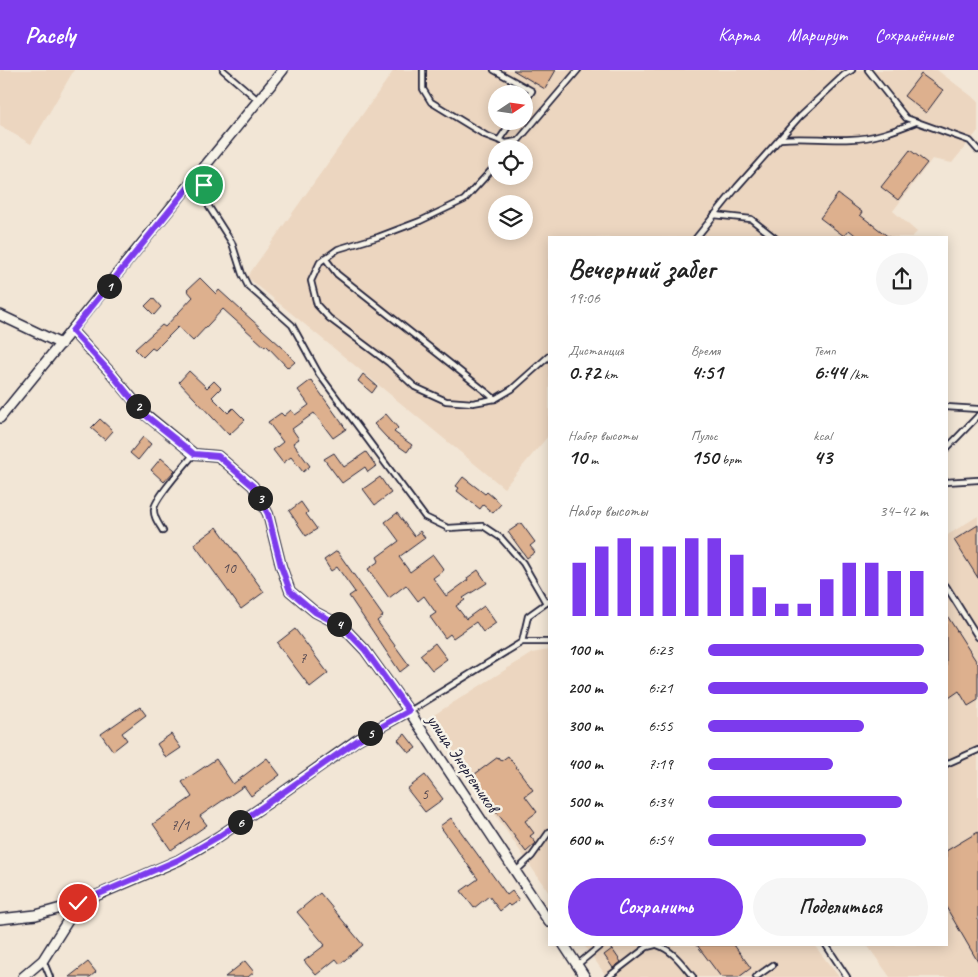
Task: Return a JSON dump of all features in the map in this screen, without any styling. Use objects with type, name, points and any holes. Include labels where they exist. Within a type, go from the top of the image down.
[{"type":"street","points":[[0,418],[284,70]]},
{"type":"street","points":[[0,315],[61,344]]},
{"type":"street","points":[[72,331],[110,372],[144,414],[194,454]]},
{"type":"street","name":"улица Энергетиков","points":[[194,454],[218,456],[253,486],[268,514],[281,566],[290,591],[315,612],[342,626],[365,650],[409,711],[548,921]]},
{"type":"street","points":[[0,920],[36,915],[78,903],[186,856],[268,803],[358,740],[409,711]]},
{"type":"street","points":[[23,977],[43,960],[78,903]]},
{"type":"street","points":[[565,946],[585,977]]},
{"type":"lane","points":[[223,70],[258,100]]},
{"type":"lane","points":[[423,70],[423,89],[431,102],[485,135],[499,140],[506,130]]},
{"type":"lane","points":[[494,70],[521,85]]},
{"type":"lane","points":[[518,140],[578,70]]},
{"type":"lane","points":[[698,236],[800,116],[844,75],[852,70]]},
{"type":"lane","points":[[868,70],[906,118],[970,141],[978,150]]},
{"type":"lane","points":[[780,138],[804,137],[853,140],[892,132],[917,122]]},
{"type":"lane","points":[[200,173],[208,207],[232,243],[248,286],[292,324],[319,374],[425,517],[448,528],[483,526],[501,538],[523,563],[547,602],[528,616],[522,642]]},
{"type":"lane","points":[[488,174],[464,200],[420,222],[338,249],[325,258],[320,262],[311,281],[317,305],[329,318],[389,363],[414,387],[446,401],[473,403],[495,399],[512,389],[548,357]]},
{"type":"lane","points":[[714,215],[751,219],[772,236]]},
{"type":"lane","points":[[325,258],[337,274],[495,399]]},
{"type":"lane","points":[[948,406],[978,409]]},
{"type":"lane","points":[[948,448],[978,416]]},
{"type":"lane","points":[[164,531],[155,518],[154,508],[158,499],[194,454]]},
{"type":"lane","points":[[948,482],[978,480]]},
{"type":"lane","points":[[948,589],[978,637]]},
{"type":"lane","points":[[409,711],[522,642],[548,642]]},
{"type":"lane","points":[[948,763],[978,750]]},
{"type":"lane","points":[[515,872],[532,856],[548,833]]},
{"type":"lane","points":[[577,965],[600,946]]},
{"type":"lane","points":[[608,977],[647,947],[652,946]]},
{"type":"lane","points":[[659,946],[666,948],[675,955],[693,977]]},
{"type":"lane","points":[[827,946],[847,977]]},
{"type":"lane","points":[[43,960],[50,977]]},
{"type":"lane","points":[[756,977],[773,965]]},
{"type":"shaded area","points":[[0,70],[74,70],[31,144],[0,126]]},
{"type":"shaded area","points":[[394,70],[937,70],[978,101],[978,131],[952,163],[932,159],[893,211],[917,232],[913,236],[548,236],[548,436],[504,488],[247,277]]},
{"type":"shaded area","points":[[978,516],[978,977],[890,977],[868,946],[948,946],[948,535]]},
{"type":"shaded area","points":[[548,650],[548,892],[429,718],[532,653]]},
{"type":"shaded area","points":[[585,946],[815,946],[839,977],[607,977]]},
{"type":"building","points":[[513,70],[556,70],[545,89]]},
{"type":"building","points":[[921,74],[943,90],[926,113],[904,96]]},
{"type":"building","points":[[910,150],[927,163],[898,200],[881,187]]},
{"type":"building","points":[[838,194],[862,212],[860,215],[887,236],[856,236],[849,230],[844,236],[820,218]]},
{"type":"building","points":[[200,278],[216,294],[219,290],[282,347],[295,362],[288,368],[266,345],[265,347],[223,309],[193,341],[178,327],[155,350],[152,348],[143,357],[135,349],[162,325],[165,327],[193,297],[187,290]]},
{"type":"building","points":[[153,298],[161,307],[154,315],[145,306]]},
{"type":"building","points":[[189,371],[207,388],[214,381],[221,388],[212,397],[228,413],[233,408],[245,420],[229,435],[179,382]]},
{"type":"building","points":[[363,374],[377,386],[372,393],[358,381]]},
{"type":"building","points":[[311,380],[346,429],[333,438],[314,413],[292,429],[299,439],[293,443],[310,466],[303,472],[291,457],[283,463],[273,450],[283,442],[268,422],[281,413],[284,416],[291,410],[295,415],[309,405],[298,390]]},
{"type":"building","points":[[386,414],[398,428],[394,432],[412,445],[407,452],[387,438],[374,424]]},
{"type":"building","points":[[100,419],[113,431],[105,440],[91,428]]},
{"type":"building","points":[[143,437],[151,444],[138,460],[130,453]]},
{"type":"building","points":[[366,452],[376,466],[368,472],[365,467],[342,483],[324,459],[334,453],[344,467]]},
{"type":"building","points":[[161,458],[175,470],[164,482],[151,470]]},
{"type":"building","points":[[380,477],[391,493],[375,505],[363,489]]},
{"type":"building","points":[[463,477],[485,494],[487,492],[501,504],[493,513],[483,505],[480,509],[457,491],[459,488],[456,486]]},
{"type":"building","points":[[301,502],[308,512],[306,514],[317,529],[306,536],[289,511]]},
{"type":"building","points":[[397,513],[414,536],[420,531],[425,538],[399,557],[410,572],[433,555],[444,570],[433,578],[446,596],[478,570],[487,583],[463,598],[465,600],[456,606],[466,619],[484,606],[496,623],[483,632],[476,622],[453,638],[450,634],[445,638],[430,617],[436,613],[424,596],[418,601],[406,585],[389,598],[368,569],[379,561],[377,557],[399,541],[385,522]]},
{"type":"building","points":[[521,523],[535,542],[530,546],[535,552],[527,558],[508,532]]},
{"type":"building","points":[[978,525],[978,578],[954,540]]},
{"type":"building","points":[[217,527],[264,592],[241,609],[194,544]]},
{"type":"building","points":[[337,551],[383,616],[377,621],[409,665],[400,672],[349,596],[355,592],[337,567],[331,571],[324,560]]},
{"type":"building","points":[[948,617],[978,664],[978,700],[968,706],[959,691],[948,699]]},
{"type":"building","points":[[295,629],[328,673],[310,687],[277,643]]},
{"type":"building","points":[[435,643],[447,659],[432,670],[420,655]]},
{"type":"building","points":[[140,707],[146,715],[122,733],[127,740],[113,751],[101,734]]},
{"type":"building","points":[[171,734],[181,748],[166,758],[157,744]]},
{"type":"building","points":[[405,734],[416,748],[409,753],[398,740]]},
{"type":"building","points":[[508,756],[533,790],[525,796],[537,812],[525,821],[534,833],[530,836],[536,843],[526,852],[471,777],[498,757],[501,761]]},
{"type":"building","points":[[267,758],[280,775],[251,796],[244,786],[200,816],[207,825],[171,850],[153,824],[192,797],[182,782],[216,759],[233,784]]},
{"type":"building","points":[[425,775],[443,799],[425,812],[407,789]]},
{"type":"building","points":[[451,818],[507,895],[512,891],[519,900],[510,906],[508,904],[500,911],[489,896],[474,908],[461,891],[478,879],[440,826]]},
{"type":"building","points":[[978,832],[978,962],[948,910],[948,850]]},
{"type":"building","points":[[320,893],[363,945],[340,964],[336,959],[316,975],[304,961],[325,945],[297,912]]},
{"type":"building","points":[[698,946],[735,946],[751,968],[739,977],[721,977]]},
{"type":"building","points":[[612,949],[621,962],[613,968],[604,955]]},
{"type":"building","points":[[245,961],[254,972],[248,977],[225,977]]},
{"type":"building","points":[[88,962],[96,972],[90,977],[69,977]]},
{"type":"route","points":[[78,903],[178,860],[218,837],[358,740],[409,711],[365,650],[342,626],[315,612],[290,591],[281,566],[268,514],[253,486],[218,456],[194,454],[144,414],[110,372],[72,331],[200,173],[204,185]]}]
